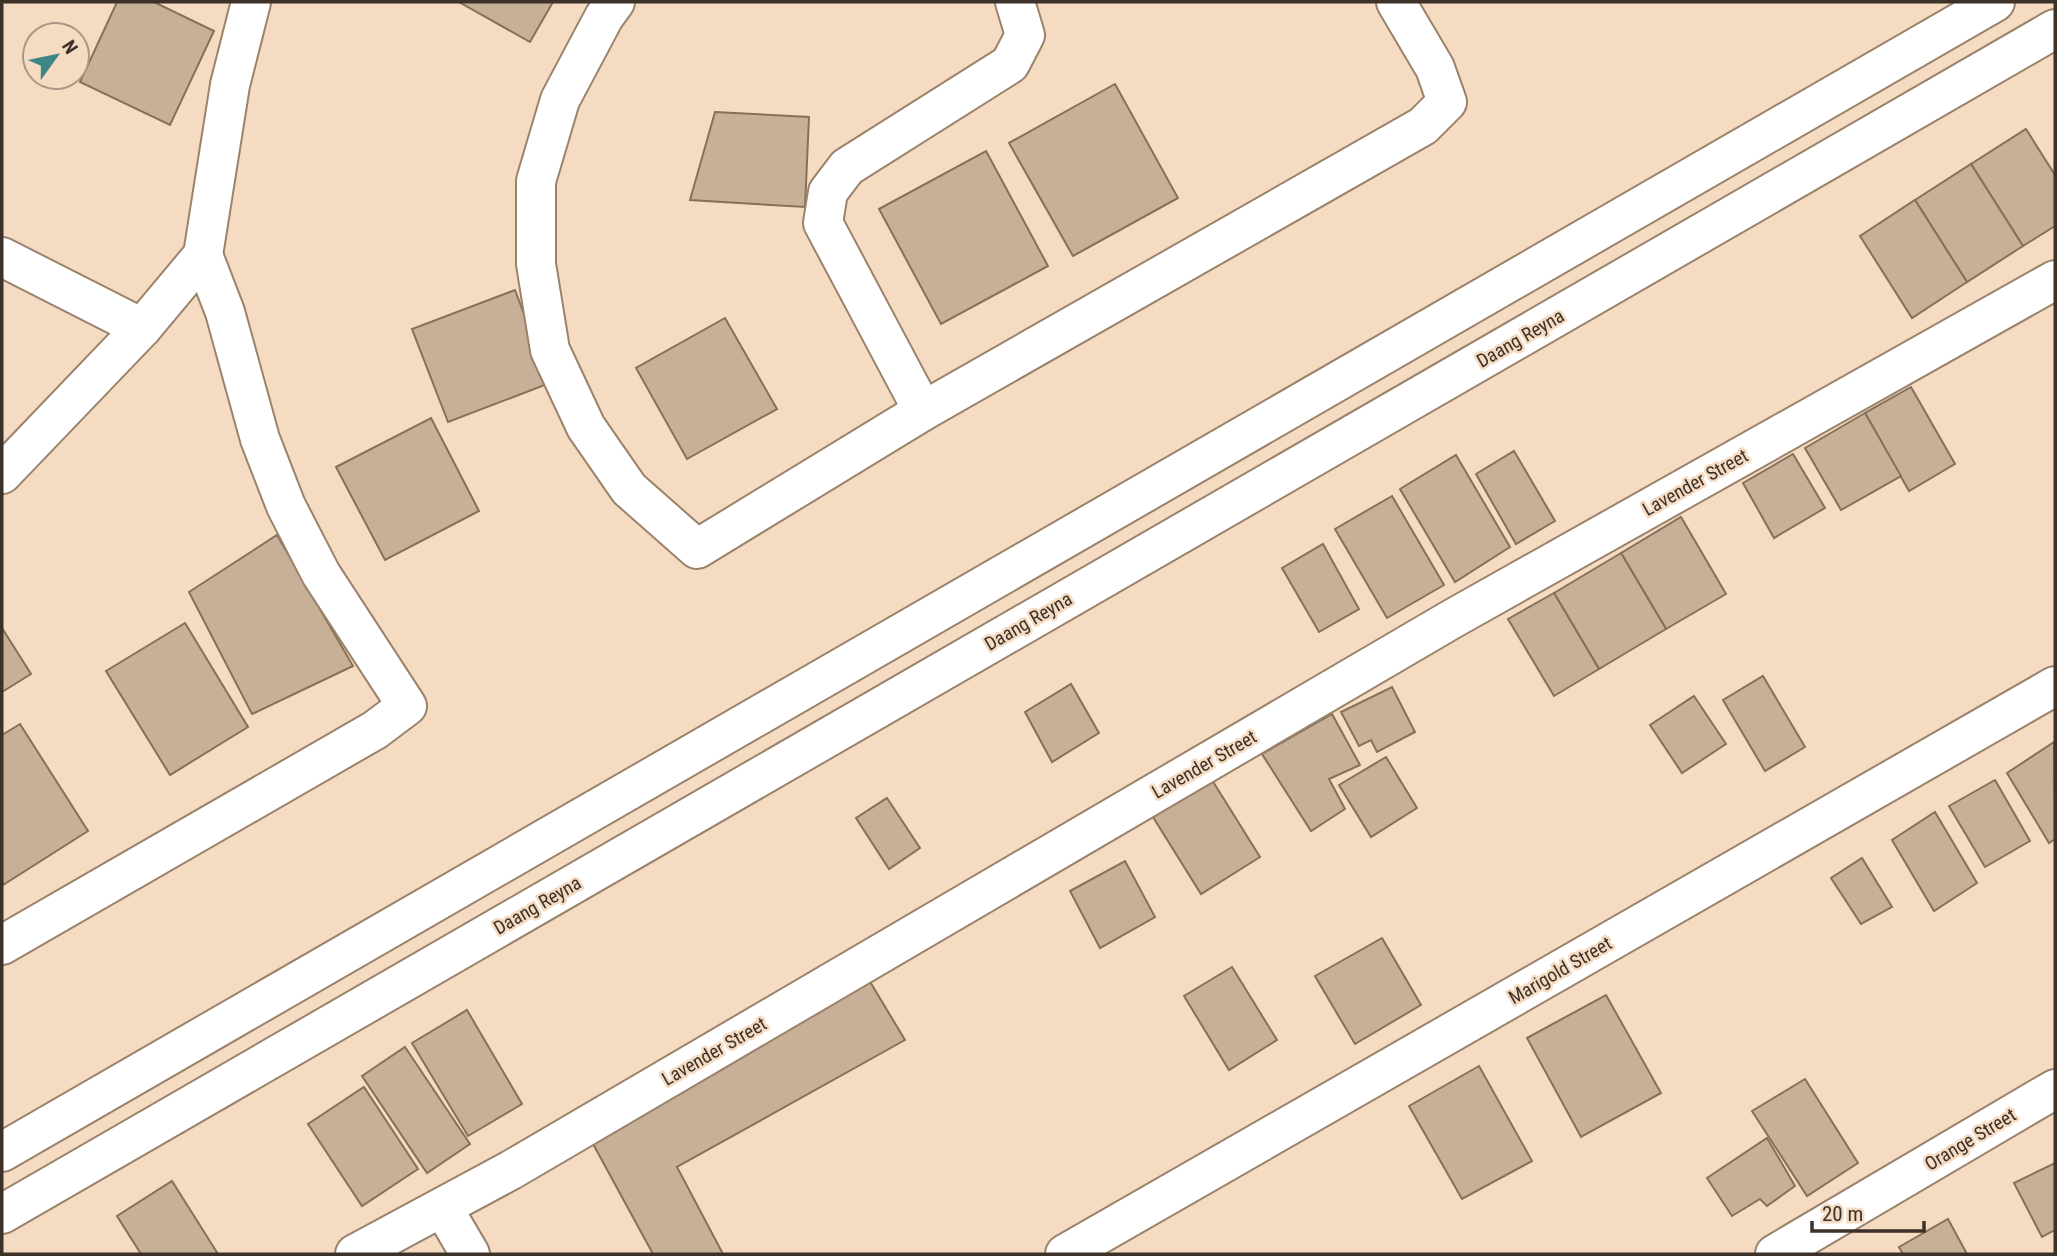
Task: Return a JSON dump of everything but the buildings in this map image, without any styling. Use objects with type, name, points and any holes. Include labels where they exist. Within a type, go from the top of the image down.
[{"type":"street","points":[[615,2],[604,17],[560,100],[536,181],[536,264],[550,349],[586,427],[629,489],[698,549],[923,411],[1423,126],[1447,102],[1435,68],[1396,2]]},
{"type":"street","points":[[923,411],[823,223],[828,192],[847,167],[1010,64],[1025,35],[1015,2]]},
{"type":"street","points":[[2,1152],[1995,2]]},
{"type":"street","points":[[2,945],[375,730],[407,706],[321,574],[286,506],[260,439],[225,312],[203,255],[230,85],[247,3]]},
{"type":"street","name":"Daang Reyna","points":[[2,1214],[2055,29]]},
{"type":"street","points":[[2,474],[142,328],[203,255]]},
{"type":"street","points":[[2,257],[142,328]]},
{"type":"street","name":"Lavender Street","points":[[355,1254],[443,1208],[1464,612],[2055,280]]},
{"type":"street","name":"Marigold Street","points":[[1065,1254],[2055,686]]},
{"type":"street","name":"Orange Street","points":[[1775,1254],[2055,1089]]},
{"type":"street","points":[[443,1208],[470,1254]]}]
